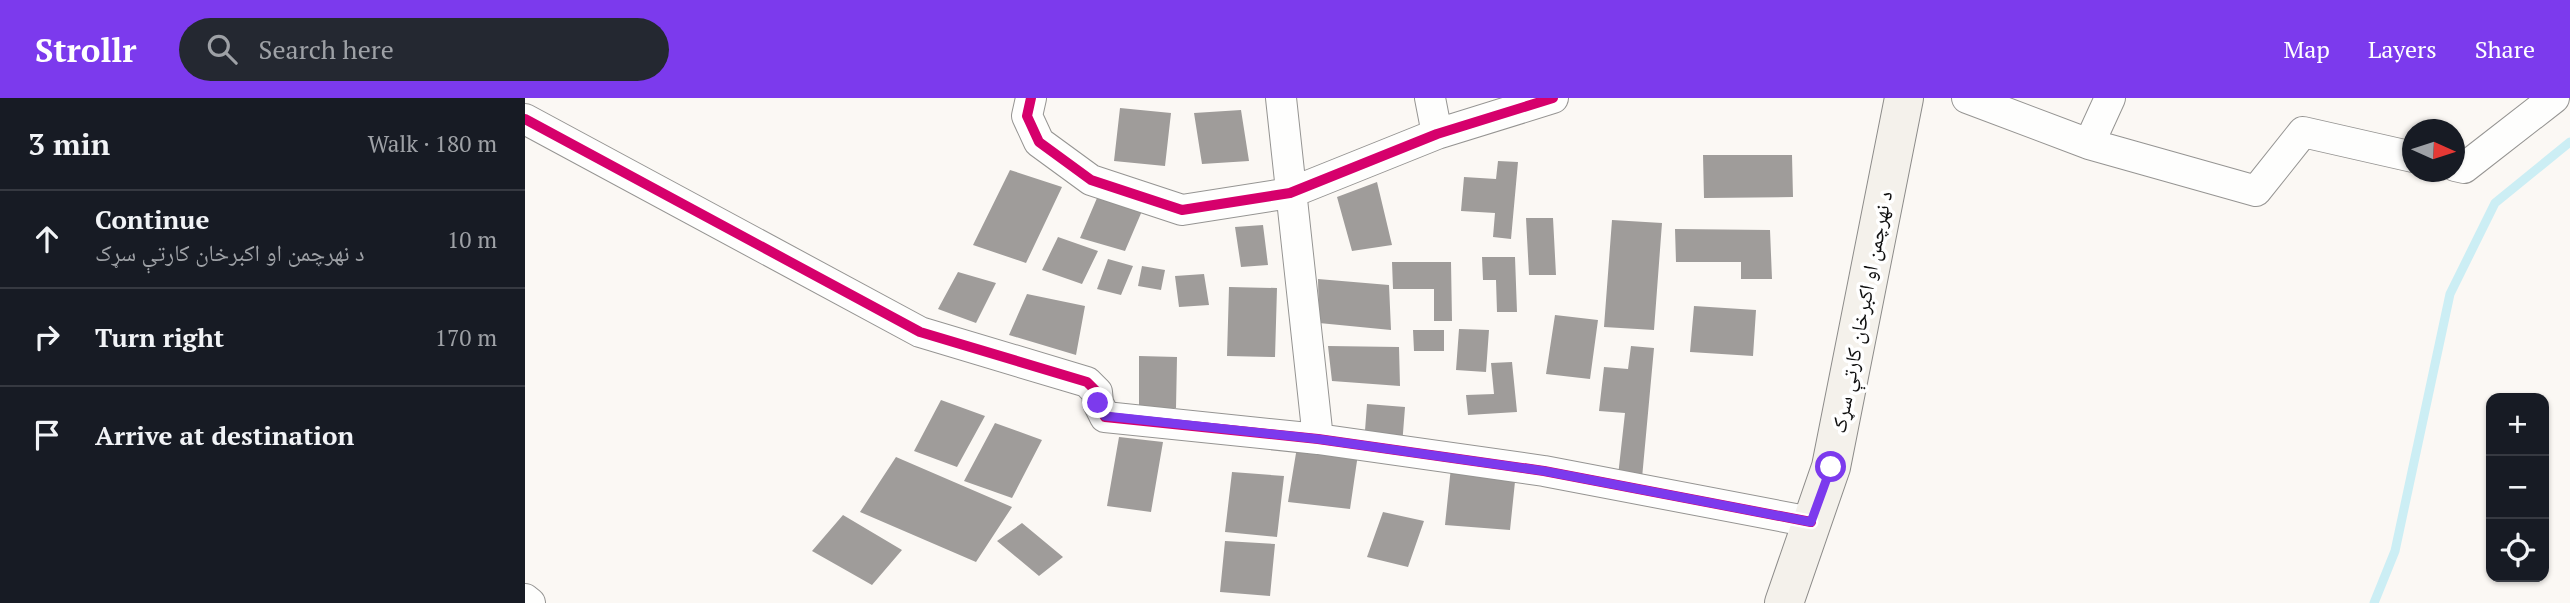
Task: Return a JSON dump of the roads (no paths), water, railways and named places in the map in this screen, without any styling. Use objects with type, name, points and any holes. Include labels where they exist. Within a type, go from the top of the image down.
[{"type":"main road","name":"د نهرچمن او اکبرخان کارتې سړک","points":[[1784,603],[1831,467],[1904,98]]},
{"type":"street","points":[[1031,98],[1027,116],[1039,142],[1091,180],[1182,210],[1290,193],[1437,134],[1553,98]]},
{"type":"street","points":[[1281,98],[1318,439]]},
{"type":"street","points":[[1430,98],[1437,134]]},
{"type":"street","points":[[1967,98],[2089,144],[2256,191],[2303,132],[2402,154]]},
{"type":"street","points":[[2089,144],[2110,98]]},
{"type":"street","points":[[2465,167],[2554,98]]},
{"type":"street","points":[[525,119],[921,331],[1087,382],[1097,392],[1098,403],[1105,416],[1318,439],[1544,471],[1811,522]]},
{"type":"street","points":[[525,600],[530,603]]},
{"type":"waterway","points":[[2374,603],[2395,551],[2450,294],[2495,203],[2570,142]]}]
